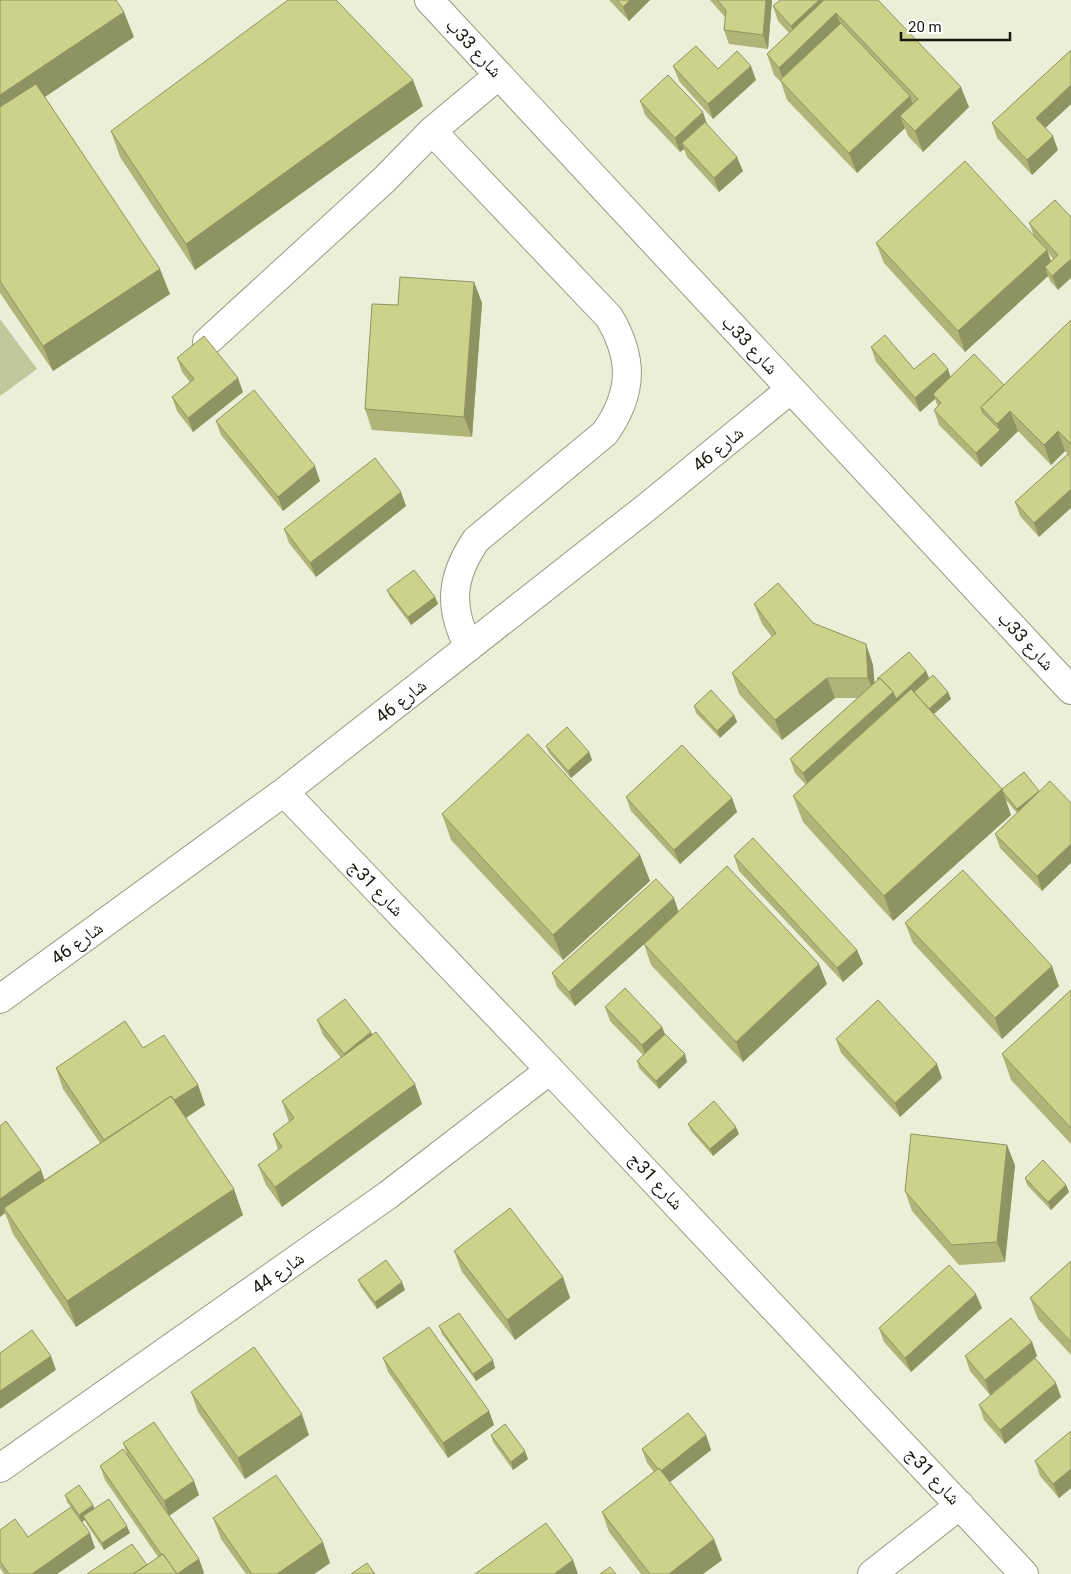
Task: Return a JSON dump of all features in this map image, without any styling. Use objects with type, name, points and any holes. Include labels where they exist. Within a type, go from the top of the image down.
[{"type":"street","name":"شارع 33ب","points":[[429,0],[1071,690]]},
{"type":"street","points":[[207,342],[384,180],[432,131],[499,75]]},
{"type":"street","points":[[432,131],[609,317],[620,335],[626,355],[628,376],[625,396],[617,416],[605,433],[476,540],[466,555],[458,573],[454,592],[455,611],[460,630],[469,647]]},
{"type":"street","name":"شارع 46","points":[[0,999],[284,792],[469,647],[791,389]]},
{"type":"street","name":"شارع 31ج","points":[[284,792],[550,1070],[1024,1574]]},
{"type":"street","name":"شارع 44","points":[[0,1468],[388,1195],[550,1070]]},
{"type":"street","points":[[872,1574],[960,1505]]},
{"type":"green space","points":[[0,319],[37,369],[0,396]]},
{"type":"building","points":[[0,0],[116,0],[124,12],[0,95]]},
{"type":"building","points":[[288,0],[336,0],[413,80],[186,244],[111,131]]},
{"type":"building","points":[[617,0],[630,0],[623,7]]},
{"type":"building","points":[[717,0],[766,0],[763,35],[724,30],[726,10]]},
{"type":"building","points":[[780,0],[819,0],[791,26],[773,6]]},
{"type":"building","points":[[824,0],[878,0],[961,87],[915,131],[900,116],[918,99],[836,13],[779,68],[767,54]]},
{"type":"building","points":[[841,23],[910,96],[849,153],[780,80]]},
{"type":"building","points":[[696,46],[718,69],[737,51],[751,66],[708,104],[673,66]]},
{"type":"building","points":[[1071,50],[1071,85],[1036,118],[1053,136],[1027,160],[992,123]]},
{"type":"building","points":[[668,75],[703,112],[675,138],[640,101]]},
{"type":"building","points":[[36,84],[160,269],[43,346],[0,281],[0,107]]},
{"type":"building","points":[[705,122],[737,157],[714,178],[682,143]]},
{"type":"building","points":[[965,161],[1047,250],[958,331],[876,243]]},
{"type":"building","points":[[1055,200],[1071,217],[1071,259],[1052,276],[1045,267],[1058,255],[1029,223]]},
{"type":"building","points":[[400,277],[474,282],[464,417],[365,409],[372,304],[398,305]]},
{"type":"building","points":[[1071,320],[1071,444],[1058,431],[1044,445],[1010,411],[997,424],[981,407]]},
{"type":"building","points":[[885,335],[914,369],[934,353],[948,369],[915,398],[871,347]]},
{"type":"building","points":[[204,336],[238,378],[188,418],[172,397],[194,379],[177,358]]},
{"type":"building","points":[[974,354],[1004,385],[981,407],[983,413],[1000,430],[976,453],[934,410],[941,403],[933,394]]},
{"type":"building","points":[[254,390],[315,466],[278,497],[216,421]]},
{"type":"building","points":[[1068,454],[1071,458],[1071,489],[1034,523],[1015,502]]},
{"type":"building","points":[[375,458],[401,492],[310,563],[284,529]]},
{"type":"building","points":[[414,570],[435,597],[408,617],[387,590]]},
{"type":"building","points":[[778,583],[813,623],[866,644],[868,678],[827,678],[775,720],[732,673],[776,633],[754,604]]},
{"type":"building","points":[[909,652],[926,671],[896,699],[893,692],[880,678],[877,679]]},
{"type":"building","points":[[933,675],[948,692],[929,709],[914,692]]},
{"type":"building","points":[[880,678],[893,692],[803,773],[790,759]]},
{"type":"building","points":[[911,689],[1002,789],[884,896],[793,796]]},
{"type":"building","points":[[711,690],[734,715],[717,731],[694,706]]},
{"type":"building","points":[[567,727],[589,752],[568,771],[546,746]]},
{"type":"building","points":[[528,734],[640,855],[553,935],[442,814]]},
{"type":"building","points":[[682,745],[732,798],[674,850],[626,797]]},
{"type":"building","points":[[1024,772],[1039,791],[1017,809],[1002,789]]},
{"type":"building","points":[[1050,781],[1071,803],[1071,844],[1037,876],[995,834]]},
{"type":"building","points":[[753,838],[857,950],[837,968],[734,856]]},
{"type":"building","points":[[727,866],[819,964],[736,1042],[644,944]]},
{"type":"building","points":[[963,870],[1052,966],[995,1018],[905,923]]},
{"type":"building","points":[[656,879],[674,898],[569,992],[552,973]]},
{"type":"building","points":[[625,988],[662,1027],[642,1045],[605,1007]]},
{"type":"building","points":[[1071,990],[1071,1128],[1002,1054]]},
{"type":"building","points":[[345,999],[371,1032],[344,1054],[317,1020]]},
{"type":"building","points":[[878,1000],[937,1064],[895,1103],[836,1039]]},
{"type":"building","points":[[125,1021],[143,1048],[164,1035],[198,1085],[174,1100],[171,1096],[104,1140],[56,1068]]},
{"type":"building","points":[[376,1032],[415,1084],[275,1187],[258,1165],[282,1147],[273,1134],[294,1118],[282,1101]]},
{"type":"building","points":[[665,1034],[685,1054],[656,1081],[637,1061]]},
{"type":"building","points":[[171,1096],[234,1189],[67,1301],[4,1208]]},
{"type":"building","points":[[714,1101],[736,1127],[710,1149],[688,1124]]},
{"type":"building","points":[[6,1121],[41,1170],[0,1199],[0,1126]]},
{"type":"building","points":[[911,1134],[1007,1145],[997,1242],[952,1245],[905,1191]]},
{"type":"building","points":[[1043,1160],[1066,1185],[1048,1202],[1025,1178]]},
{"type":"building","points":[[510,1208],[563,1277],[507,1320],[454,1251]]},
{"type":"building","points":[[386,1260],[402,1282],[375,1302],[358,1280]]},
{"type":"building","points":[[1071,1261],[1071,1342],[1030,1298]]},
{"type":"building","points":[[949,1265],[976,1294],[905,1358],[879,1328]]},
{"type":"building","points":[[459,1313],[493,1360],[473,1374],[439,1326]]},
{"type":"building","points":[[1011,1318],[1032,1342],[985,1380],[965,1356]]},
{"type":"building","points":[[429,1327],[489,1411],[443,1443],[383,1358]]},
{"type":"building","points":[[32,1330],[51,1356],[0,1391],[0,1353]]},
{"type":"building","points":[[254,1347],[302,1414],[238,1458],[191,1392]]},
{"type":"building","points":[[1035,1358],[1056,1383],[1000,1430],[979,1405]]},
{"type":"building","points":[[688,1413],[706,1435],[661,1471],[642,1449]]},
{"type":"building","points":[[154,1422],[194,1481],[164,1501],[123,1443]]},
{"type":"building","points":[[505,1424],[525,1451],[511,1462],[491,1435]]},
{"type":"building","points":[[1071,1431],[1071,1469],[1053,1484],[1035,1461]]},
{"type":"building","points":[[123,1449],[199,1559],[177,1574],[100,1466]]},
{"type":"building","points":[[659,1468],[714,1539],[669,1574],[650,1574],[602,1512]]},
{"type":"building","points":[[276,1475],[323,1542],[277,1574],[252,1574],[213,1518]]},
{"type":"building","points":[[79,1485],[93,1505],[79,1515],[65,1495]]},
{"type":"building","points":[[109,1499],[127,1526],[102,1543],[83,1516]]},
{"type":"building","points":[[71,1507],[90,1533],[32,1574],[9,1574],[0,1561],[0,1530],[15,1519],[28,1537]]},
{"type":"building","points":[[546,1523],[573,1560],[554,1574],[475,1574]]},
{"type":"building","points":[[132,1544],[147,1565],[133,1574],[87,1574]]},
{"type":"building","points":[[163,1554],[177,1574],[133,1574]]},
{"type":"building","points":[[367,1563],[375,1574],[351,1574]]},
{"type":"building","points":[[610,1567],[616,1574],[600,1574]]}]
